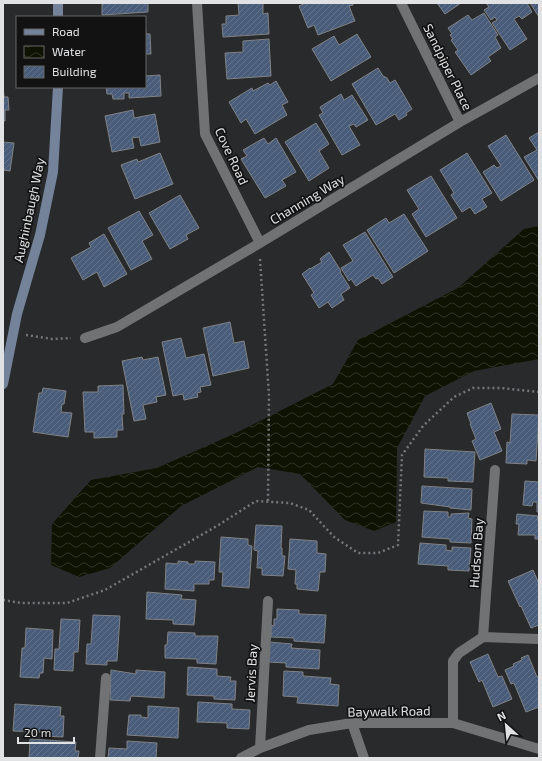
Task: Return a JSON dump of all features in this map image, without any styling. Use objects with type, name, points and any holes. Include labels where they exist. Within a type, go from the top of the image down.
[{"type":"main road","points":[[58,3],[58,16]]},
{"type":"main road","name":"Aughinbaugh Way","points":[[3,384],[17,314],[40,235],[53,172],[58,88]]},
{"type":"street","name":"Cove Road","points":[[197,3],[205,134],[260,243]]},
{"type":"street","name":"Sandpiper Place","points":[[401,3],[460,122]]},
{"type":"street","name":"Channing Way","points":[[85,338],[117,327],[260,243],[460,122],[539,78]]},
{"type":"street","name":"Hudson Bay","points":[[483,637],[496,470]]},
{"type":"street","name":"Jervis Bay","points":[[260,748],[268,600]]},
{"type":"street","points":[[453,723],[453,661],[459,653],[483,637],[539,639]]},
{"type":"street","points":[[100,758],[106,678]]},
{"type":"street","points":[[352,723],[364,758]]},
{"type":"street","name":"Baywalk Road","points":[[241,758],[260,748],[309,730],[352,723],[453,723],[539,749]]},
{"type":"path","points":[[260,243],[269,396],[268,501]]},
{"type":"path","points":[[13,333],[52,339],[85,338]]},
{"type":"path","points":[[3,600],[21,603],[67,603],[105,590],[217,526],[256,501],[290,503],[309,510],[334,537],[358,553],[378,553],[398,545],[402,455],[423,426],[454,397],[473,388],[501,388],[539,392]]},
{"type":"water","points":[[539,226],[539,359],[474,371],[425,396],[397,448],[396,522],[374,531],[345,520],[300,474],[258,467],[181,506],[110,568],[79,577],[51,565],[52,524],[91,480],[157,468],[236,433],[333,384],[358,340],[458,288],[524,229]]},
{"type":"building","points":[[102,3],[148,3],[148,12],[102,15]]},
{"type":"building","points":[[238,3],[263,3],[263,14],[268,13],[269,34],[223,37],[222,24],[226,24],[226,16],[239,15]]},
{"type":"building","points":[[306,3],[353,3],[353,5],[349,6],[355,21],[318,35],[314,25],[308,28],[299,6]]},
{"type":"building","points":[[437,3],[461,3],[445,14]]},
{"type":"building","points":[[486,3],[527,3],[532,12],[522,19],[519,16],[514,19],[527,39],[510,50],[492,23],[497,20],[495,17],[491,20],[484,10],[489,7]]},
{"type":"building","points":[[530,3],[539,3],[539,17]]},
{"type":"building","points":[[484,13],[498,35],[495,37],[501,48],[488,57],[491,61],[471,75],[455,52],[458,50],[451,40],[453,39],[450,35],[452,34],[448,28],[468,15],[472,20]]},
{"type":"building","points":[[146,34],[150,34],[151,54],[146,54]]},
{"type":"building","points":[[357,34],[371,57],[331,81],[312,49],[334,36],[339,45]]},
{"type":"building","points":[[269,39],[271,76],[227,79],[225,53],[243,52],[243,41]]},
{"type":"building","points":[[378,68],[390,83],[395,80],[412,109],[406,113],[407,115],[399,120],[395,114],[376,125],[352,84]]},
{"type":"building","points":[[160,75],[161,96],[129,98],[129,93],[124,93],[124,99],[113,99],[112,94],[107,94],[106,88],[146,88],[146,76]]},
{"type":"building","points":[[276,81],[288,102],[282,105],[287,115],[255,134],[246,119],[241,123],[229,102],[252,88],[253,91],[268,83],[270,85]]},
{"type":"building","points":[[3,84],[4,97],[8,97],[9,110],[5,110],[5,121],[3,121]]},
{"type":"building","points":[[341,94],[344,100],[352,95],[368,120],[356,127],[354,124],[349,126],[360,145],[342,155],[319,115],[323,113],[320,107]]},
{"type":"building","points":[[133,110],[134,118],[155,114],[160,142],[141,146],[139,137],[132,138],[134,148],[112,152],[105,116]]},
{"type":"building","points":[[316,123],[329,144],[319,151],[329,168],[309,181],[285,142]]},
{"type":"building","points":[[539,132],[539,181],[524,157],[537,150],[529,138]]},
{"type":"building","points":[[506,135],[534,180],[501,201],[483,172],[494,165],[497,168],[501,166],[488,146]]},
{"type":"building","points":[[264,138],[268,144],[276,138],[296,172],[282,180],[286,186],[265,198],[241,159],[247,156],[243,150]]},
{"type":"building","points":[[3,142],[14,143],[10,171],[3,170]]},
{"type":"building","points":[[160,153],[173,184],[135,199],[121,165],[137,159],[138,162]]},
{"type":"building","points":[[467,153],[492,193],[482,199],[487,207],[475,214],[470,207],[462,212],[451,195],[454,193],[440,170]]},
{"type":"building","points":[[431,176],[457,218],[426,237],[412,214],[419,209],[407,190]]},
{"type":"building","points":[[180,195],[199,228],[186,235],[188,239],[170,249],[149,213]]},
{"type":"building","points":[[139,211],[153,235],[142,241],[152,259],[131,270],[108,228]]},
{"type":"building","points":[[404,214],[428,251],[394,273],[367,230],[386,218],[389,223]]},
{"type":"building","points":[[365,232],[393,277],[382,284],[378,278],[376,279],[373,275],[356,286],[351,279],[349,281],[341,268],[353,261],[343,245]]},
{"type":"building","points":[[104,234],[127,274],[104,287],[97,272],[83,280],[71,258],[91,247],[89,243]]},
{"type":"building","points":[[329,252],[350,288],[341,294],[344,300],[332,308],[328,302],[319,308],[311,295],[314,293],[302,274],[322,262],[320,259]]},
{"type":"building","points":[[230,322],[234,343],[244,341],[249,368],[213,376],[203,328]]},
{"type":"building","points":[[181,338],[186,358],[204,354],[211,385],[200,387],[201,392],[197,393],[198,397],[184,400],[183,394],[173,396],[162,342]]},
{"type":"building","points":[[142,357],[143,360],[158,357],[166,395],[156,397],[157,402],[143,405],[146,419],[134,421],[122,361]]},
{"type":"building","points":[[123,385],[123,430],[117,430],[117,437],[94,438],[94,432],[85,432],[83,392],[98,392],[98,386]]},
{"type":"building","points":[[43,388],[66,391],[61,412],[72,413],[68,437],[33,432],[39,393],[42,393]]},
{"type":"building","points":[[491,403],[501,429],[494,432],[502,451],[480,460],[472,441],[476,439],[467,413]]},
{"type":"building","points":[[512,414],[539,415],[536,461],[527,460],[527,464],[506,463],[507,442],[510,443]]},
{"type":"building","points":[[425,449],[475,452],[473,482],[448,481],[448,478],[424,477]]},
{"type":"building","points":[[525,481],[539,482],[539,512],[537,512],[537,502],[533,502],[532,506],[523,505]]},
{"type":"building","points":[[422,486],[472,489],[471,510],[421,503]]},
{"type":"building","points":[[424,511],[448,512],[448,517],[451,517],[451,514],[469,513],[468,518],[472,519],[471,543],[450,542],[450,539],[422,537]]},
{"type":"building","points":[[517,514],[538,516],[539,539],[535,539],[535,535],[518,535],[519,524],[516,524]]},
{"type":"building","points":[[256,525],[282,526],[281,548],[282,556],[285,556],[283,576],[262,575],[262,568],[257,568],[258,551],[254,550]]},
{"type":"building","points":[[221,537],[248,539],[248,545],[252,546],[249,588],[222,586],[223,572],[219,572]]},
{"type":"building","points":[[290,539],[317,541],[317,553],[326,554],[325,572],[320,572],[318,591],[297,589],[297,584],[295,584],[296,570],[288,569]]},
{"type":"building","points":[[420,543],[446,545],[446,550],[452,551],[452,547],[471,548],[469,571],[448,570],[448,566],[418,564]]},
{"type":"building","points":[[178,561],[188,562],[188,564],[195,564],[195,561],[215,562],[214,580],[209,580],[209,584],[194,584],[194,591],[165,589],[166,563],[178,564]]},
{"type":"building","points":[[533,570],[539,584],[539,625],[531,628],[508,581]]},
{"type":"building","points":[[147,592],[182,595],[181,599],[196,600],[194,625],[173,624],[173,620],[146,619]]},
{"type":"building","points":[[277,609],[299,610],[299,614],[326,615],[324,643],[294,641],[294,638],[271,637],[271,625],[274,626],[274,619],[277,619]]},
{"type":"building","points":[[93,615],[120,616],[117,661],[107,661],[107,665],[86,664],[87,644],[91,644]]},
{"type":"building","points":[[61,619],[80,620],[78,652],[74,652],[73,671],[54,670],[55,649],[59,649]]},
{"type":"building","points":[[26,628],[53,630],[52,659],[44,658],[43,673],[40,673],[39,678],[20,677],[22,648],[25,648]]},
{"type":"building","points":[[168,632],[195,633],[195,636],[218,636],[216,664],[197,663],[197,659],[165,658],[165,645],[167,645]]},
{"type":"building","points":[[269,642],[292,644],[291,648],[320,650],[319,669],[286,667],[286,663],[268,662]]},
{"type":"building","points":[[488,654],[498,677],[502,676],[512,699],[493,707],[482,680],[479,682],[470,662]]},
{"type":"building","points":[[528,655],[537,677],[539,676],[539,707],[526,712],[514,683],[511,684],[505,670],[514,666],[513,664],[522,660],[521,658]]},
{"type":"building","points":[[188,667],[217,669],[217,676],[231,677],[230,681],[236,681],[235,700],[214,699],[214,696],[187,695]]},
{"type":"building","points":[[111,670],[136,674],[136,670],[165,672],[164,698],[131,696],[130,701],[110,700]]},
{"type":"building","points":[[284,671],[303,672],[303,676],[331,678],[330,684],[339,685],[338,706],[297,703],[298,697],[283,696]]},
{"type":"building","points":[[198,702],[232,704],[232,709],[250,710],[249,729],[227,728],[227,723],[197,722]]},
{"type":"building","points":[[15,704],[61,707],[60,716],[64,716],[63,737],[43,736],[43,732],[13,731]]},
{"type":"building","points":[[148,706],[179,708],[178,738],[127,735],[129,715],[141,715],[141,717],[148,718]]},
{"type":"building","points":[[30,739],[76,742],[75,751],[79,751],[78,758],[29,758]]},
{"type":"building","points":[[127,741],[157,743],[156,758],[108,758],[109,748],[127,749]]}]
